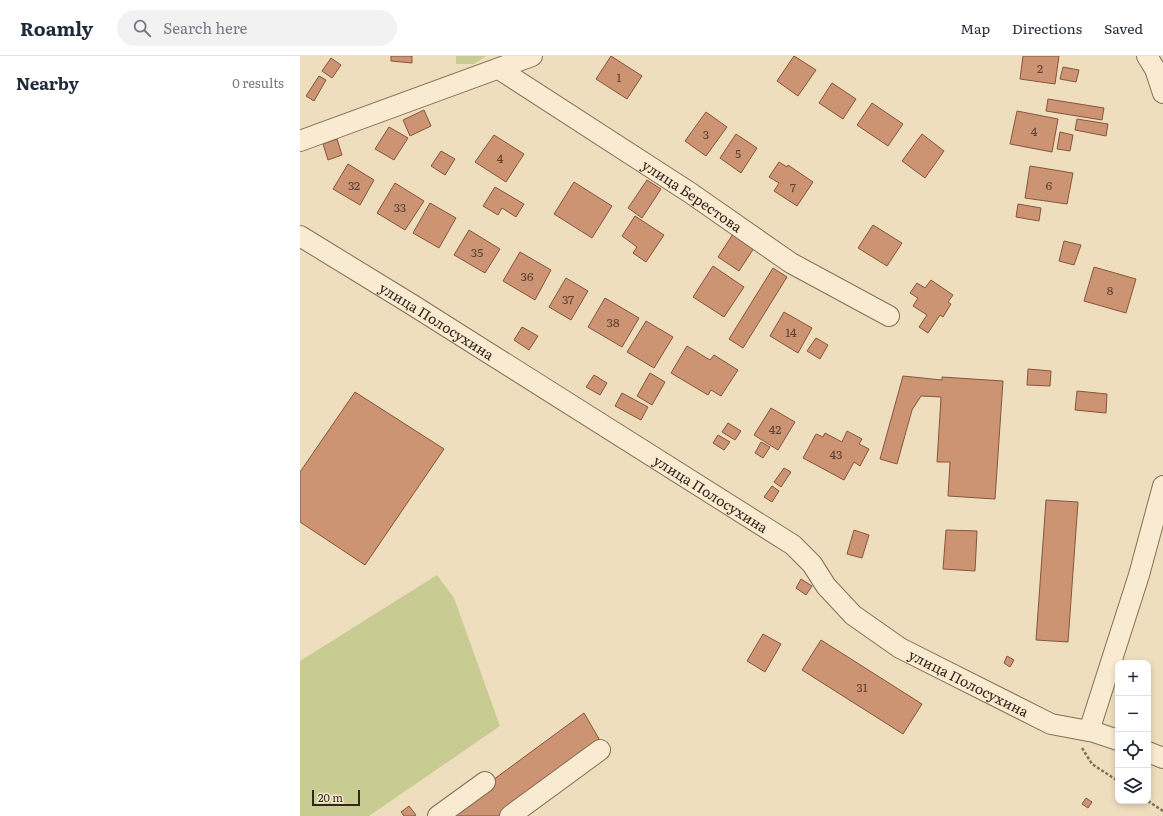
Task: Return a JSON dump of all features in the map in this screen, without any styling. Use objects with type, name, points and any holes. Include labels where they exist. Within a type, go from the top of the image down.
[{"type":"street","points":[[300,141],[532,56]]},
{"type":"street","points":[[1147,56],[1155,69],[1163,93]]},
{"type":"street","name":"улица Берестова","points":[[499,69],[689,192],[791,262],[889,316]]},
{"type":"street","name":"улица Полосухина","points":[[300,236],[418,308],[793,545],[812,564],[826,586],[854,615],[900,648],[1051,724],[1089,731],[1115,739]]},
{"type":"street","points":[[1089,731],[1139,575],[1163,486]]},
{"type":"street","points":[[510,816],[600,750]]},
{"type":"street","points":[[1151,753],[1163,758]]},
{"type":"street","points":[[438,816],[485,782]]},
{"type":"path","points":[[1068,727],[1092,764],[1115,779]]},
{"type":"path","points":[[1151,803],[1163,811]]},
{"type":"green space","points":[[456,56],[486,56],[474,64],[456,64]]},
{"type":"green space","points":[[437,575],[454,598],[500,726],[369,816],[300,816],[300,661]]},
{"type":"building","points":[[391,56],[412,56],[412,63],[391,61]]},
{"type":"building","points":[[611,56],[642,76],[627,99],[596,79]]},
{"type":"building","points":[[794,56],[816,70],[798,96],[777,81]]},
{"type":"building","points":[[1023,56],[1059,56],[1055,84],[1020,79]]},
{"type":"building","points":[[331,58],[341,65],[332,78],[322,71]]},
{"type":"building","points":[[1063,67],[1079,70],[1076,82],[1060,79]]},
{"type":"building","points":[[319,76],[326,80],[314,101],[306,96]]},
{"type":"building","points":[[832,83],[856,99],[843,119],[819,103]]},
{"type":"building","points":[[1048,99],[1104,108],[1102,120],[1046,111]]},
{"type":"building","points":[[872,103],[903,124],[888,146],[857,125]]},
{"type":"building","points":[[424,110],[431,126],[410,136],[403,120]]},
{"type":"building","points":[[1017,111],[1058,119],[1052,152],[1010,144]]},
{"type":"building","points":[[706,112],[727,127],[706,156],[685,141]]},
{"type":"building","points":[[1077,119],[1108,124],[1106,136],[1075,130]]},
{"type":"building","points":[[389,127],[408,138],[394,160],[375,149]]},
{"type":"building","points":[[1060,132],[1073,135],[1070,151],[1057,149]]},
{"type":"building","points":[[736,134],[757,148],[741,173],[720,158]]},
{"type":"building","points":[[922,134],[944,151],[925,178],[902,161]]},
{"type":"building","points":[[494,135],[524,154],[506,182],[475,162]]},
{"type":"building","points":[[337,139],[342,155],[328,160],[323,144]]},
{"type":"building","points":[[441,151],[455,159],[445,175],[431,166]]},
{"type":"building","points":[[779,162],[787,167],[788,165],[813,182],[797,206],[774,191],[779,183],[769,177]]},
{"type":"building","points":[[348,164],[374,180],[360,205],[333,189]]},
{"type":"building","points":[[1030,166],[1073,173],[1067,204],[1025,198]]},
{"type":"building","points":[[647,180],[661,189],[642,218],[628,208]]},
{"type":"building","points":[[574,182],[612,206],[592,238],[554,214]]},
{"type":"building","points":[[395,183],[424,201],[405,230],[377,213]]},
{"type":"building","points":[[495,187],[524,204],[516,217],[502,208],[498,215],[483,206]]},
{"type":"building","points":[[430,203],[456,218],[439,248],[413,233]]},
{"type":"building","points":[[1018,204],[1041,208],[1039,221],[1016,217]]},
{"type":"building","points":[[635,216],[664,235],[646,262],[633,253],[637,247],[622,236]]},
{"type":"building","points":[[873,225],[902,243],[887,266],[858,248]]},
{"type":"building","points":[[469,230],[500,249],[485,273],[454,255]]},
{"type":"building","points":[[733,234],[754,248],[739,271],[718,257]]},
{"type":"building","points":[[1064,241],[1081,245],[1074,265],[1059,261]]},
{"type":"building","points":[[520,252],[551,270],[535,300],[503,281]]},
{"type":"building","points":[[713,266],[744,287],[724,317],[693,297]]},
{"type":"building","points":[[1094,267],[1136,279],[1126,313],[1084,301]]},
{"type":"building","points":[[773,268],[787,277],[743,348],[729,339]]},
{"type":"building","points":[[566,278],[588,291],[571,320],[549,307]]},
{"type":"building","points":[[931,280],[953,295],[948,302],[951,304],[943,317],[940,315],[928,333],[919,327],[927,315],[913,306],[918,298],[910,293],[917,283],[925,288]]},
{"type":"building","points":[[605,298],[639,318],[622,347],[588,327]]},
{"type":"building","points":[[784,312],[812,328],[798,353],[770,336]]},
{"type":"building","points":[[646,321],[673,337],[654,368],[627,352]]},
{"type":"building","points":[[522,327],[538,336],[529,350],[514,340]]},
{"type":"building","points":[[816,338],[828,345],[820,359],[807,351]]},
{"type":"building","points":[[687,346],[710,360],[714,355],[738,370],[721,396],[711,390],[708,395],[671,373]]},
{"type":"building","points":[[1028,369],[1051,371],[1050,386],[1027,385]]},
{"type":"building","points":[[650,373],[665,382],[652,405],[637,396]]},
{"type":"building","points":[[594,375],[607,383],[600,395],[586,387]]},
{"type":"building","points":[[903,376],[942,380],[942,377],[1003,381],[995,499],[948,496],[950,462],[937,462],[941,397],[921,396],[912,410],[897,464],[880,459]]},
{"type":"building","points":[[1077,391],[1107,394],[1106,413],[1075,410]]},
{"type":"building","points":[[355,392],[444,449],[365,565],[300,522],[300,472]]},
{"type":"building","points":[[622,393],[648,407],[641,420],[615,406]]},
{"type":"building","points":[[771,408],[795,422],[778,450],[754,435]]},
{"type":"building","points":[[728,423],[741,431],[735,440],[722,432]]},
{"type":"building","points":[[847,431],[862,439],[859,444],[869,449],[860,466],[854,462],[844,480],[803,458],[816,434],[823,437],[825,433],[842,442]]},
{"type":"building","points":[[718,435],[730,442],[724,450],[713,443]]},
{"type":"building","points":[[761,442],[770,447],[763,458],[755,453]]},
{"type":"building","points":[[784,468],[791,472],[781,487],[774,482]]},
{"type":"building","points":[[772,486],[779,491],[772,502],[764,497]]},
{"type":"building","points":[[1046,500],[1078,502],[1068,642],[1036,640]]},
{"type":"building","points":[[854,530],[869,535],[862,558],[847,554]]},
{"type":"building","points":[[946,530],[977,531],[975,571],[943,569]]},
{"type":"building","points":[[801,579],[812,586],[806,595],[796,588]]},
{"type":"building","points":[[763,634],[781,644],[765,672],[747,661]]},
{"type":"building","points":[[821,640],[922,704],[903,734],[802,670]]},
{"type":"building","points":[[1007,656],[1014,660],[1010,667],[1004,663]]},
{"type":"building","points":[[584,713],[602,744],[501,816],[444,816]]},
{"type":"building","points":[[1086,798],[1092,802],[1088,808],[1082,804]]},
{"type":"building","points":[[409,806],[416,815],[404,816],[401,812]]}]
